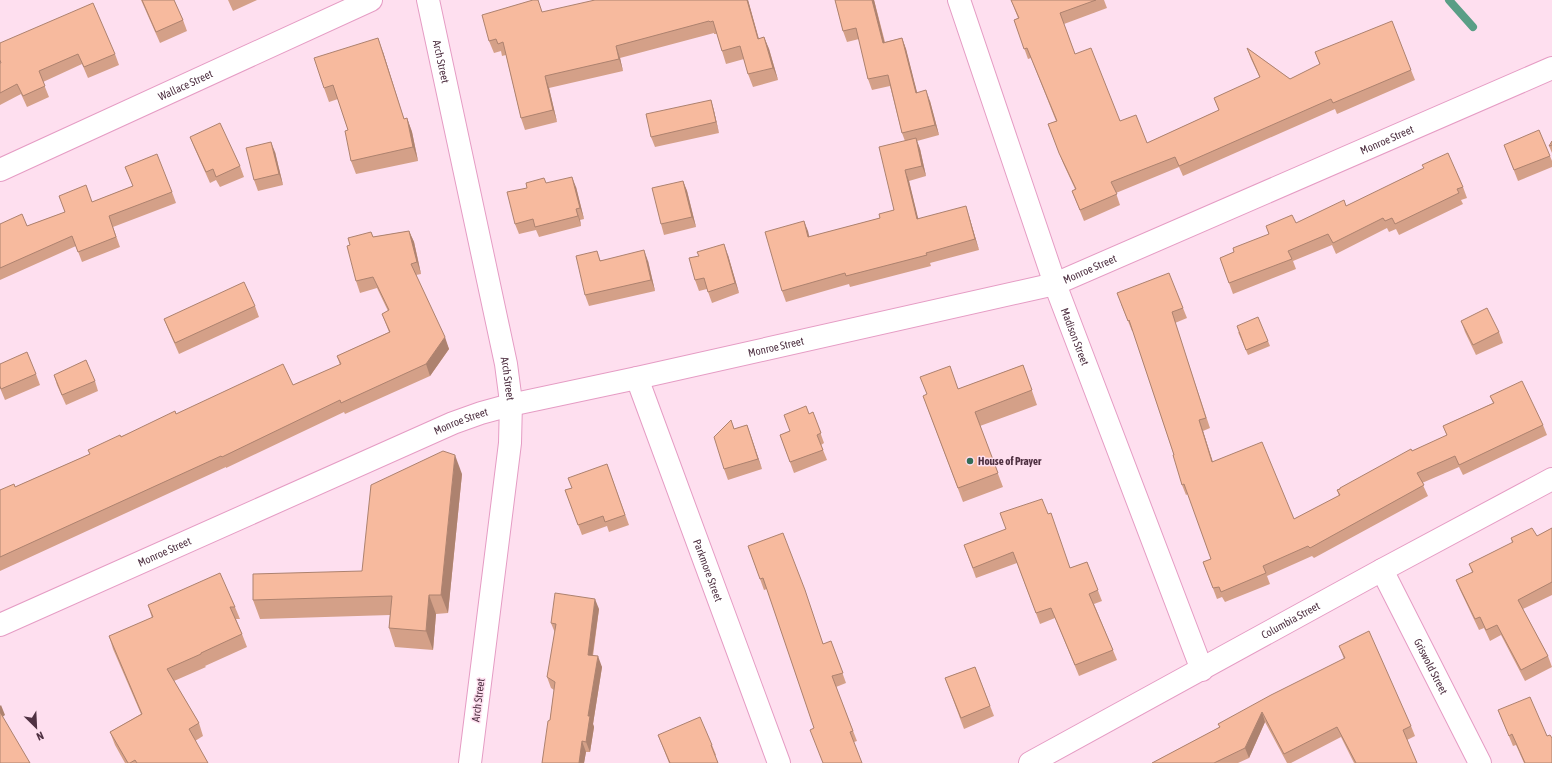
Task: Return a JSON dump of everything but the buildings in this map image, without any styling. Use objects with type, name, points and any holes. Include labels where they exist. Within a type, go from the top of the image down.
[{"type":"street","name":"Wallace Street","points":[[0,170],[371,0]]},
{"type":"street","name":"Arch Street","points":[[428,0],[506,364],[510,390],[510,443],[470,763]]},
{"type":"street","name":"Madison Street","points":[[959,0],[1055,284],[1202,670]]},
{"type":"street","name":"Monroe Street","points":[[0,625],[453,423],[510,405],[1055,284],[1552,68]]},
{"type":"street","name":"Parkmore Street","points":[[637,378],[780,763]]},
{"type":"street","name":"Columbia Street","points":[[1030,763],[1382,570],[1552,479]]},
{"type":"street","name":"Griswold Street","points":[[1382,570],[1480,763]]},
{"type":"waterway","points":[[1449,0],[1473,27]]},
{"type":"place","name":"House of Prayer","points":[[970,461]]}]
